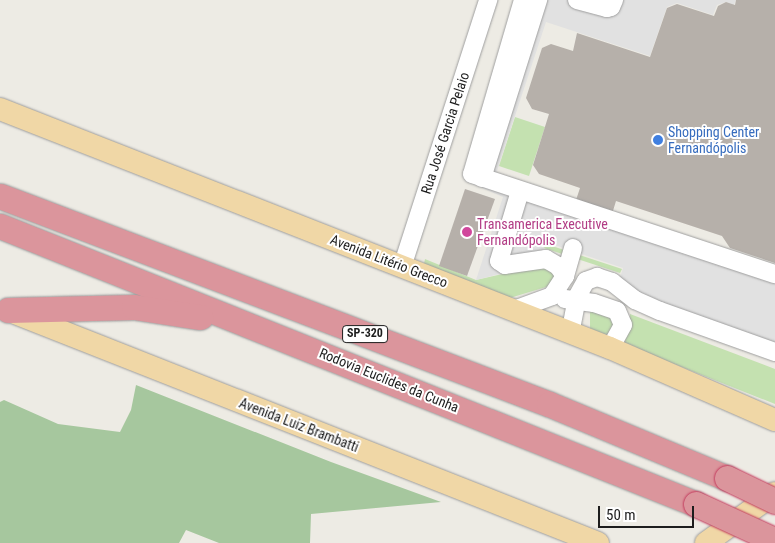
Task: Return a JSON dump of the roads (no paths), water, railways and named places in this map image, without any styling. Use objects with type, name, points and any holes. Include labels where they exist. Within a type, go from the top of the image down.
[{"type":"highway","points":[[0,191],[35,210]]},
{"type":"highway","name":"SP-320","points":[[0,196],[550,404],[727,478],[775,501]]},
{"type":"highway","name":"Rodovia Euclides da Cunha","points":[[0,226],[282,337],[696,504],[773,540]]},
{"type":"highway","points":[[4,309],[164,310],[282,337]]},
{"type":"main road","name":"Avenida Litério Grecco","points":[[0,108],[514,310],[570,334],[610,348],[775,420]]},
{"type":"main road","name":"Avenida Luiz Brambatti","points":[[4,309],[572,538],[598,543]]},
{"type":"main road","points":[[701,541],[775,493]]},
{"type":"street","name":"Rua José Garcia Pelaio","points":[[402,267],[488,0]]},
{"type":"street","points":[[523,0],[471,172],[482,178],[775,274]]},
{"type":"street","points":[[482,178],[538,0]]},
{"type":"street","points":[[577,0],[607,8],[611,7],[614,0]]},
{"type":"street","points":[[520,190],[499,260],[505,265],[546,259],[558,266],[566,276]]},
{"type":"street","points":[[552,296],[566,276],[573,248]]},
{"type":"street","points":[[570,334],[576,301],[586,281],[603,278],[635,300],[775,352]]},
{"type":"street","points":[[514,310],[552,296],[605,306],[622,317],[622,329],[610,348]]},
{"type":"place","name":"Shopping Center Fernandópolis","points":[[658,140]]},
{"type":"place","name":"Transamerica Executive Fernandópolis","points":[[467,232]]}]
